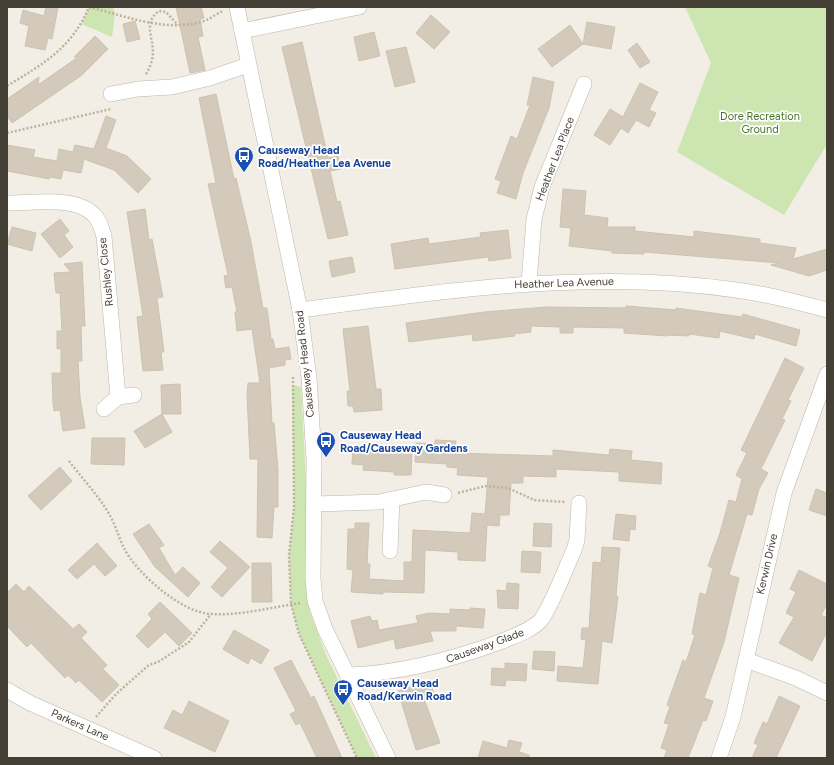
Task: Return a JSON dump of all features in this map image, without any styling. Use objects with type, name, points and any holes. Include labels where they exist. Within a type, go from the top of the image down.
[{"type":"street","points":[[242,31],[359,7]]},
{"type":"street","name":"Causeway Head Road","points":[[232,8],[242,31],[300,310],[308,378],[315,504],[315,601],[325,629],[349,675],[388,758]]},
{"type":"street","points":[[111,94],[138,89],[172,87],[210,78],[248,65]]},
{"type":"street","name":"Heather Lea Place","points":[[529,283],[534,219],[542,187],[584,84]]},
{"type":"street","name":"Rushley Close","points":[[7,204],[53,202],[78,204],[94,215],[100,223],[104,236],[118,397]]},
{"type":"street","name":"Heather Lea Avenue","points":[[300,310],[456,290],[529,283],[614,281],[682,284],[759,293],[827,310]]},
{"type":"street","name":"Kerwin Drive","points":[[719,758],[733,717],[784,493],[827,374]]},
{"type":"street","points":[[104,409],[118,397],[134,394]]},
{"type":"street","points":[[315,504],[362,504],[392,500],[426,492],[444,495]]},
{"type":"street","points":[[390,551],[392,500]]},
{"type":"street","name":"Causeway Glade","points":[[349,675],[376,674],[405,670],[438,662],[486,647],[533,627],[544,615],[574,550],[577,540],[580,503]]},
{"type":"street","points":[[746,660],[796,678],[827,693]]},
{"type":"street","name":"Parkers Lane","points":[[7,690],[30,703],[154,758]]},
{"type":"path","points":[[7,86],[41,65],[66,44],[82,24],[89,7],[149,23],[178,25],[202,22],[232,8]]},
{"type":"path","points":[[138,89],[149,69],[153,53],[149,23],[154,14],[159,11],[166,12],[178,25]]},
{"type":"path","points":[[69,461],[108,513],[124,548],[138,568],[164,592],[185,606],[196,611],[211,614],[247,611],[315,601]]},
{"type":"path","points":[[444,495],[485,486],[508,488],[534,500],[580,503]]},
{"type":"path","points":[[86,728],[116,694],[149,665],[158,662],[189,642],[211,614]]},
{"type":"green space","points":[[89,7],[113,7],[115,13],[112,37],[82,24]]},
{"type":"green space","name":"Dore Recreation Ground","points":[[685,7],[827,7],[827,144],[784,215],[677,152],[711,63]]},
{"type":"green space","points":[[292,385],[301,387],[307,499],[307,571],[310,613],[327,657],[376,758],[357,758],[299,634],[291,604],[289,555],[294,507]]},
{"type":"building","points":[[46,7],[58,7],[52,39],[48,38],[45,50],[25,46],[29,26],[20,23],[23,10],[44,16]]},
{"type":"building","points":[[176,7],[201,7],[204,18],[200,19],[203,36],[198,37],[205,70],[190,73]]},
{"type":"building","points":[[431,15],[450,32],[434,49],[416,33]]},
{"type":"building","points":[[135,21],[140,39],[127,42],[123,24]]},
{"type":"building","points":[[587,22],[615,27],[611,49],[583,44]]},
{"type":"building","points":[[570,25],[583,44],[552,67],[538,49]]},
{"type":"building","points":[[374,32],[380,56],[359,61],[354,37]]},
{"type":"building","points":[[95,36],[108,49],[82,75],[12,123],[7,116],[7,99],[39,77],[38,85],[78,57],[74,57]]},
{"type":"building","points":[[302,42],[328,158],[338,156],[341,169],[330,171],[337,202],[340,201],[348,235],[328,239],[282,47]]},
{"type":"building","points":[[637,43],[650,62],[640,68],[628,50]]},
{"type":"building","points":[[406,47],[415,82],[395,87],[386,51]]},
{"type":"building","points":[[533,77],[554,82],[549,108],[523,173],[516,199],[497,193],[501,181],[495,179],[511,136],[517,139],[530,105],[527,105]]},
{"type":"building","points":[[640,83],[658,92],[649,110],[656,113],[649,127],[636,120],[628,133],[621,128],[610,145],[594,135],[610,109],[623,117]]},
{"type":"building","points":[[216,94],[234,179],[236,178],[251,242],[263,308],[267,308],[271,339],[273,339],[275,349],[289,347],[291,359],[285,360],[285,365],[269,368],[272,423],[274,423],[278,470],[278,507],[274,507],[272,538],[257,537],[258,459],[250,459],[247,394],[248,383],[260,383],[252,329],[237,331],[235,312],[237,312],[232,287],[226,288],[224,276],[228,275],[208,184],[216,183],[199,98]]},
{"type":"building","points":[[106,116],[116,120],[106,148],[127,156],[151,179],[138,193],[114,170],[84,159],[81,173],[63,170],[61,179],[50,177],[49,179],[7,171],[7,145],[35,150],[33,157],[57,161],[59,149],[73,152],[75,145],[94,149]]},
{"type":"building","points":[[563,189],[586,191],[584,215],[608,218],[607,227],[635,227],[635,231],[694,237],[694,231],[760,239],[760,243],[796,248],[793,259],[827,249],[827,270],[809,276],[771,265],[779,263],[644,252],[644,254],[612,253],[612,251],[569,246],[571,228],[560,227]]},
{"type":"building","points":[[145,209],[149,240],[152,239],[163,297],[157,298],[164,352],[161,352],[163,370],[143,371],[137,317],[143,316],[127,212]]},
{"type":"building","points":[[60,219],[69,231],[64,235],[73,247],[60,258],[41,234]]},
{"type":"building","points":[[12,227],[36,233],[32,251],[7,244]]},
{"type":"building","points":[[508,230],[511,258],[489,261],[488,257],[395,269],[391,244],[428,238],[429,244],[481,237],[480,233]]},
{"type":"building","points":[[352,257],[355,272],[332,277],[329,261]]},
{"type":"building","points":[[82,262],[85,326],[81,326],[82,361],[78,361],[80,397],[85,428],[63,431],[60,410],[54,411],[53,402],[52,373],[61,373],[61,348],[57,349],[57,331],[62,331],[60,293],[56,293],[54,273],[71,272],[64,264]]},
{"type":"building","points":[[626,306],[676,310],[676,308],[742,317],[743,314],[800,330],[796,346],[755,334],[754,339],[720,331],[719,338],[689,334],[689,336],[667,336],[624,333],[624,328],[573,327],[573,333],[560,333],[560,327],[531,326],[531,332],[514,334],[515,336],[473,341],[472,334],[409,342],[406,323],[484,312],[546,307],[626,308]]},
{"type":"building","points":[[368,326],[376,389],[381,389],[382,410],[354,412],[353,406],[348,406],[347,391],[350,391],[343,329]]},
{"type":"building","points":[[785,358],[804,368],[788,400],[791,401],[782,419],[785,420],[761,469],[768,473],[759,489],[752,515],[747,514],[729,575],[739,578],[724,642],[704,698],[713,701],[706,721],[703,720],[688,758],[664,758],[667,750],[661,748],[669,724],[664,723],[670,707],[667,705],[683,660],[686,662],[695,635],[692,634],[700,593],[706,595],[713,568],[708,566],[720,533],[729,500],[736,502],[742,479],[736,475],[747,453],[741,450]]},
{"type":"building","points":[[180,384],[181,414],[162,414],[161,385]]},
{"type":"building","points":[[162,414],[172,432],[145,448],[134,431]]},
{"type":"building","points":[[92,438],[125,438],[124,465],[91,464]]},
{"type":"building","points":[[435,440],[456,441],[455,453],[553,456],[553,450],[609,455],[610,449],[632,451],[631,460],[662,463],[661,484],[619,481],[619,472],[556,469],[556,477],[523,476],[523,483],[511,483],[509,515],[500,515],[499,526],[487,525],[485,561],[458,560],[458,552],[425,550],[424,593],[383,592],[383,594],[351,592],[353,570],[347,569],[348,529],[355,529],[355,523],[369,523],[367,564],[370,564],[369,579],[404,581],[404,562],[412,562],[413,530],[470,533],[472,513],[485,514],[488,477],[457,475],[458,468],[447,467],[447,464],[415,462],[416,443],[435,444]]},
{"type":"building","points":[[353,449],[412,452],[411,475],[394,475],[394,472],[363,470],[364,465],[352,464]]},
{"type":"building","points":[[60,467],[72,481],[41,510],[28,496]]},
{"type":"building","points":[[816,489],[827,493],[827,516],[809,510]]},
{"type":"building","points":[[616,514],[636,516],[635,530],[630,529],[629,541],[613,539]]},
{"type":"building","points":[[534,523],[552,524],[551,547],[533,546]]},
{"type":"building","points":[[149,524],[164,545],[159,548],[175,575],[183,567],[200,583],[188,597],[155,567],[133,534]]},
{"type":"building","points":[[220,541],[250,567],[222,597],[211,587],[228,568],[210,552]]},
{"type":"building","points":[[97,543],[117,566],[105,576],[94,564],[77,579],[68,570]]},
{"type":"building","points":[[602,547],[620,548],[616,596],[618,597],[612,643],[602,641],[598,684],[557,681],[558,666],[583,668],[586,640],[581,639],[582,628],[589,628],[593,562],[601,563]]},
{"type":"building","points":[[522,551],[541,552],[540,573],[521,572]]},
{"type":"building","points":[[252,563],[271,563],[272,602],[252,602]]},
{"type":"building","points":[[799,570],[827,584],[827,604],[821,615],[827,618],[827,632],[812,661],[779,643],[794,617],[786,613],[796,592],[790,589]]},
{"type":"building","points":[[507,583],[519,584],[518,609],[498,608],[497,590],[506,591]]},
{"type":"building","points":[[16,584],[24,592],[29,586],[73,629],[79,624],[87,632],[81,638],[107,665],[103,669],[119,685],[102,702],[79,680],[76,683],[68,675],[65,678],[31,643],[27,647],[7,626],[7,593]]},
{"type":"building","points":[[160,602],[192,633],[179,646],[165,632],[148,648],[136,636],[152,619],[148,614]]},
{"type":"building","points":[[470,608],[485,609],[483,628],[456,626],[456,631],[430,631],[433,641],[396,649],[394,639],[358,648],[351,621],[370,616],[372,621],[377,620],[379,630],[418,623],[416,616],[429,613],[450,614],[450,609],[470,610]]},
{"type":"building","points":[[234,630],[269,650],[261,664],[251,658],[248,664],[223,649]]},
{"type":"building","points":[[534,651],[555,652],[554,671],[532,669]]},
{"type":"building","points":[[291,660],[311,698],[314,696],[342,758],[317,758],[300,723],[296,725],[290,714],[296,711],[274,668]]},
{"type":"building","points":[[505,663],[527,664],[526,681],[506,680],[505,686],[491,685],[492,668],[505,669]]},
{"type":"building","points":[[430,681],[435,698],[425,701],[440,743],[416,750],[398,691]]},
{"type":"building","points":[[779,696],[800,706],[776,758],[752,758],[758,745],[754,743],[763,722],[767,724]]},
{"type":"building","points":[[189,701],[229,721],[215,752],[164,728],[173,710],[182,715]]},
{"type":"building","points":[[509,740],[522,743],[519,752],[529,755],[529,758],[478,758],[483,741],[507,748]]},
{"type":"place","name":"Causeway Head Road/Heather Lea Avenue","points":[[244,173]]},
{"type":"place","name":"Causeway Head Road/Causeway Gardens","points":[[326,458]]},
{"type":"place","name":"Causeway Head Road/Kerwin Road","points":[[343,706]]}]
